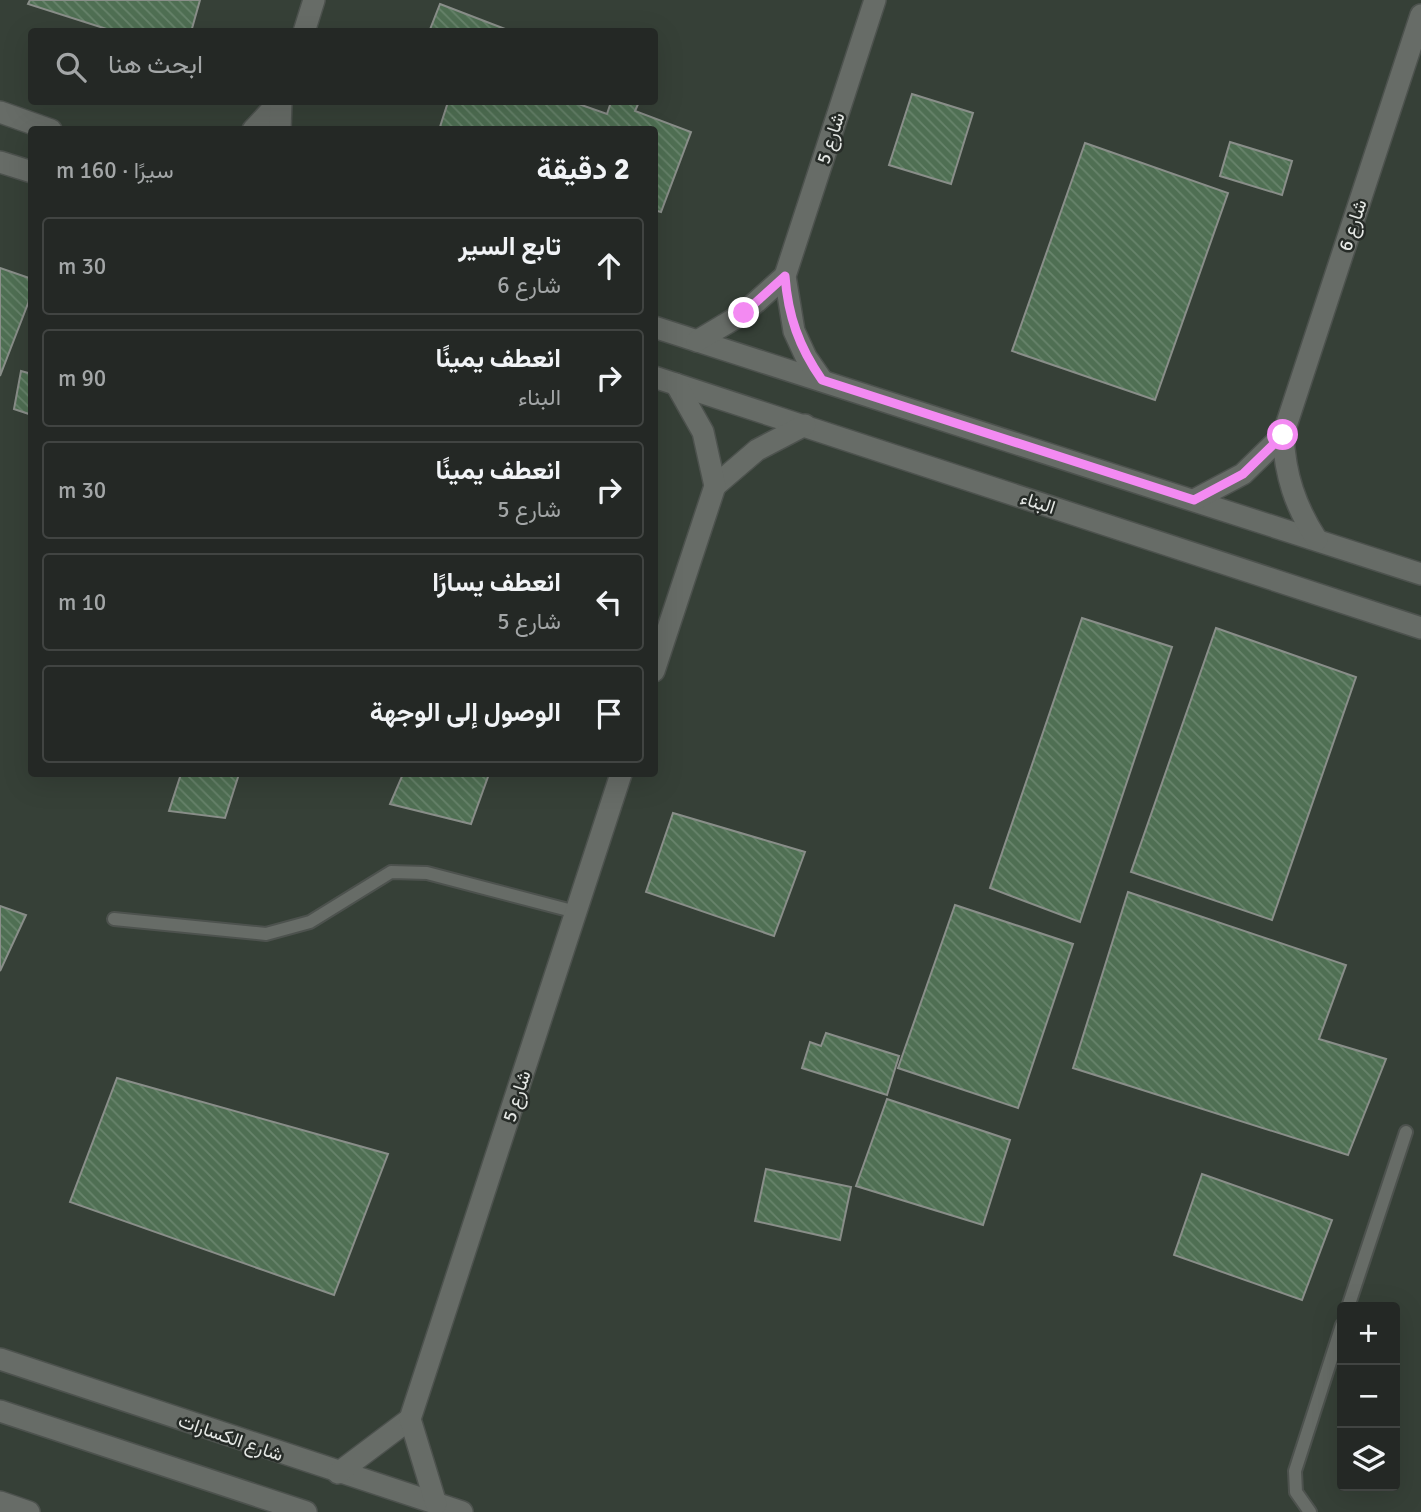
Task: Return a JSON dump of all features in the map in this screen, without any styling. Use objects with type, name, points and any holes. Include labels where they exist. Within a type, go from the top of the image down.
[{"type":"street","points":[[304,28],[314,0]]},
{"type":"street","name":"شارع 5","points":[[822,380],[806,357],[794,331],[785,276],[875,0]]},
{"type":"street","name":"شارع 6","points":[[1317,540],[1291,491],[1284,463],[1283,435],[1421,15]]},
{"type":"street","points":[[257,126],[277,105]]},
{"type":"street","points":[[280,105],[280,126]]},
{"type":"street","points":[[0,112],[40,126]]},
{"type":"street","points":[[0,162],[28,171]]},
{"type":"street","name":"شارع 5","points":[[697,341],[744,313],[785,276]]},
{"type":"street","points":[[658,328],[1421,574]]},
{"type":"street","name":"البناء","points":[[658,378],[1421,628]]},
{"type":"street","points":[[658,659],[715,486],[703,432],[676,384]]},
{"type":"street","points":[[715,486],[757,450],[806,425]]},
{"type":"street","name":"شارع 6","points":[[1194,500],[1243,474],[1283,435]]},
{"type":"street","name":"شارع 5","points":[[410,1419],[620,777]]},
{"type":"street","name":"شارع الكسارات","points":[[0,1359],[462,1512]]},
{"type":"street","points":[[0,1410],[306,1512]]},
{"type":"street","points":[[338,1473],[410,1419],[436,1504]]},
{"type":"street","points":[[0,1502],[29,1512]]},
{"type":"lane","points":[[114,919],[266,934],[310,922],[391,872],[427,873],[576,912]]},
{"type":"lane","points":[[1350,1302],[1406,1132]]},
{"type":"lane","points":[[1310,1512],[1296,1492],[1294,1471],[1337,1340]]},
{"type":"shaded area","points":[[0,0],[1421,0],[1421,1512],[0,1512]]},
{"type":"building","points":[[30,0],[200,0],[192,28],[103,28],[28,4]]},
{"type":"building","points":[[440,4],[503,28],[431,28]]},
{"type":"building","points":[[912,94],[973,113],[951,184],[889,165]]},
{"type":"building","points":[[447,105],[582,105],[607,114],[610,105],[638,105],[635,111],[691,132],[661,212],[658,211],[658,126],[440,126]]},
{"type":"building","points":[[1230,142],[1292,161],[1282,195],[1220,176]]},
{"type":"building","points":[[1085,143],[1228,193],[1155,400],[1012,351]]},
{"type":"building","points":[[0,268],[28,278],[28,303],[0,376]]},
{"type":"building","points":[[21,371],[28,373],[28,414],[14,409]]},
{"type":"building","points":[[1082,618],[1172,647],[1080,922],[990,888]]},
{"type":"building","points":[[1216,628],[1356,677],[1272,920],[1131,872]]},
{"type":"building","points":[[180,777],[238,777],[225,818],[169,811]]},
{"type":"building","points":[[402,777],[488,777],[471,824],[390,804]]},
{"type":"building","points":[[673,813],[805,852],[774,936],[646,892]]},
{"type":"building","points":[[1128,892],[1346,965],[1319,1039],[1386,1059],[1348,1155],[1073,1068]]},
{"type":"building","points":[[955,905],[1073,944],[1018,1108],[898,1068]]},
{"type":"building","points":[[0,906],[26,915],[0,971]]},
{"type":"building","points":[[826,1033],[899,1056],[887,1095],[802,1068],[810,1042],[821,1046]]},
{"type":"building","points":[[117,1078],[388,1154],[334,1295],[70,1202]]},
{"type":"building","points":[[887,1099],[1010,1140],[983,1225],[856,1186]]},
{"type":"building","points":[[766,1169],[851,1187],[840,1240],[755,1221]]},
{"type":"building","points":[[1202,1174],[1332,1220],[1302,1300],[1174,1255]]},
{"type":"route","points":[[744,313],[785,276],[787,304],[794,331],[806,357],[822,380],[1194,500],[1243,474],[1283,435]]}]
